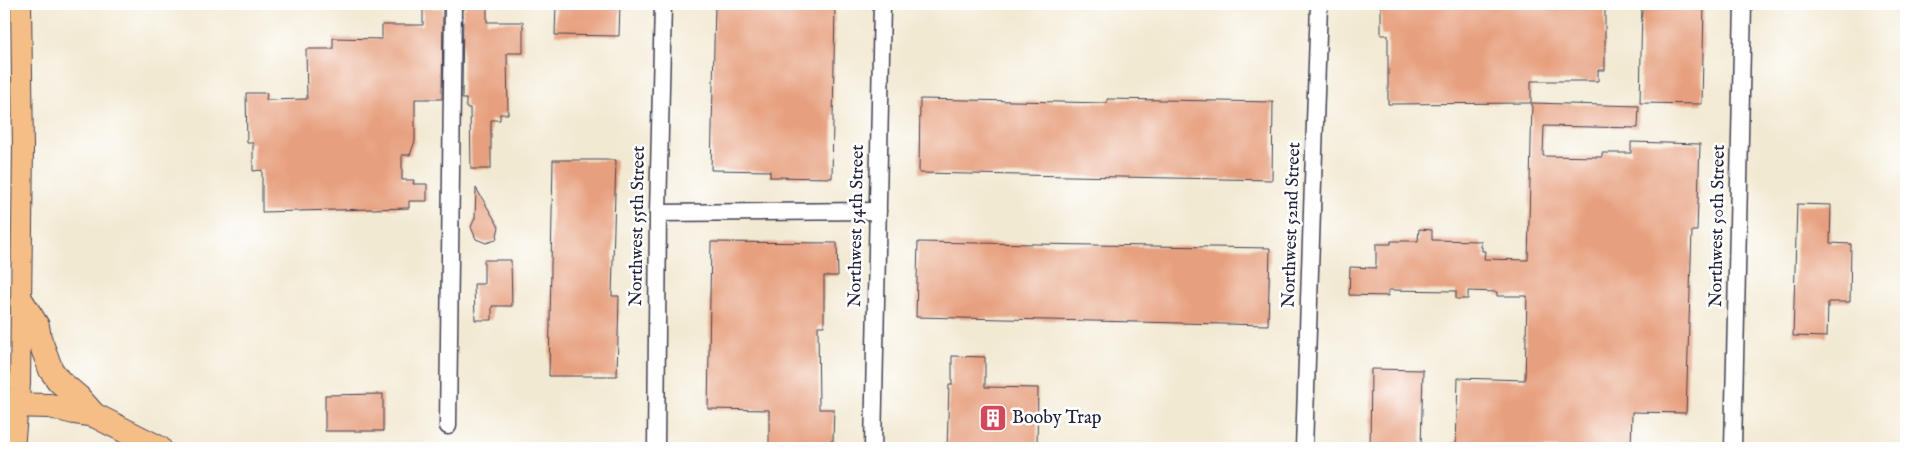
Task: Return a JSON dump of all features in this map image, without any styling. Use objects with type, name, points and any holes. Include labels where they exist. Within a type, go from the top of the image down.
[{"type":"highway","points":[[22,302],[37,326],[39,338],[51,370],[59,381],[78,397],[94,415]]},
{"type":"highway","points":[[11,405],[50,406],[94,415],[159,448]]},
{"type":"main road","points":[[14,448],[11,405],[20,384],[22,302],[21,4]]},
{"type":"street","points":[[448,426],[453,4]]},
{"type":"street","name":"Northwest 55th Street","points":[[656,448],[662,4]]},
{"type":"street","name":"Northwest 54th Street","points":[[873,448],[882,4]]},
{"type":"street","name":"Northwest 52nd Street","points":[[1304,448],[1319,4]]},
{"type":"street","name":"Northwest 50th Street","points":[[1733,448],[1743,4]]},
{"type":"street","points":[[658,213],[878,211]]},
{"type":"building","points":[[465,4],[487,4],[487,22],[523,22],[523,53],[507,53],[508,114],[500,114],[500,120],[491,120],[491,169],[471,169],[470,108],[466,108],[466,99],[462,99],[463,8],[465,9]]},
{"type":"building","points":[[556,4],[620,4],[619,36],[555,35]]},
{"type":"building","points":[[715,4],[835,4],[832,178],[770,177],[770,171],[711,170]]},
{"type":"building","points":[[1381,4],[1605,5],[1605,70],[1598,70],[1598,81],[1531,81],[1531,103],[1388,104],[1388,35],[1381,35]]},
{"type":"building","points":[[1642,4],[1704,4],[1702,104],[1640,103]]},
{"type":"building","points":[[423,8],[443,8],[442,99],[415,99],[415,141],[410,155],[402,155],[402,180],[414,180],[413,184],[427,184],[427,201],[409,201],[409,208],[262,212],[262,170],[253,171],[253,143],[247,143],[246,93],[267,93],[266,100],[307,99],[306,49],[333,49],[333,38],[382,39],[382,25],[423,25]]},
{"type":"building","points":[[920,99],[1107,103],[1107,99],[1273,102],[1272,180],[919,173]]},
{"type":"building","points":[[1532,103],[1639,106],[1638,128],[1544,126],[1543,156],[1602,157],[1602,153],[1631,153],[1631,142],[1700,144],[1697,231],[1692,231],[1686,413],[1632,412],[1631,448],[1456,448],[1458,378],[1525,380],[1527,296],[1497,296],[1497,292],[1468,291],[1468,299],[1456,299],[1456,291],[1388,290],[1388,296],[1349,295],[1350,267],[1376,268],[1376,244],[1391,244],[1391,241],[1418,241],[1419,229],[1432,230],[1432,240],[1481,241],[1482,251],[1485,251],[1484,259],[1528,260]]},
{"type":"building","points":[[553,160],[616,160],[612,296],[619,296],[617,376],[549,376]]},
{"type":"building","points":[[476,188],[499,227],[496,240],[486,243],[476,239],[471,227],[475,218]]},
{"type":"building","points":[[1797,204],[1831,205],[1830,243],[1851,244],[1850,302],[1828,302],[1827,337],[1793,336]]},
{"type":"building","points":[[711,242],[837,243],[838,276],[824,276],[824,326],[818,326],[819,409],[834,409],[833,441],[827,441],[827,448],[769,448],[769,410],[708,409]]},
{"type":"building","points":[[918,242],[1270,248],[1268,325],[916,317]]},
{"type":"building","points":[[484,260],[511,260],[512,306],[492,306],[492,320],[475,320],[474,284],[484,284]]},
{"type":"building","name":"Booby Trap","points":[[952,356],[985,357],[985,387],[1038,388],[1037,448],[947,448],[949,385],[952,385]]},
{"type":"building","points":[[1371,369],[1423,370],[1421,448],[1370,448]]},
{"type":"building","points":[[383,394],[383,431],[325,431],[325,395]]},
{"type":"place","name":"Booby Trap","points":[[993,418]]}]
